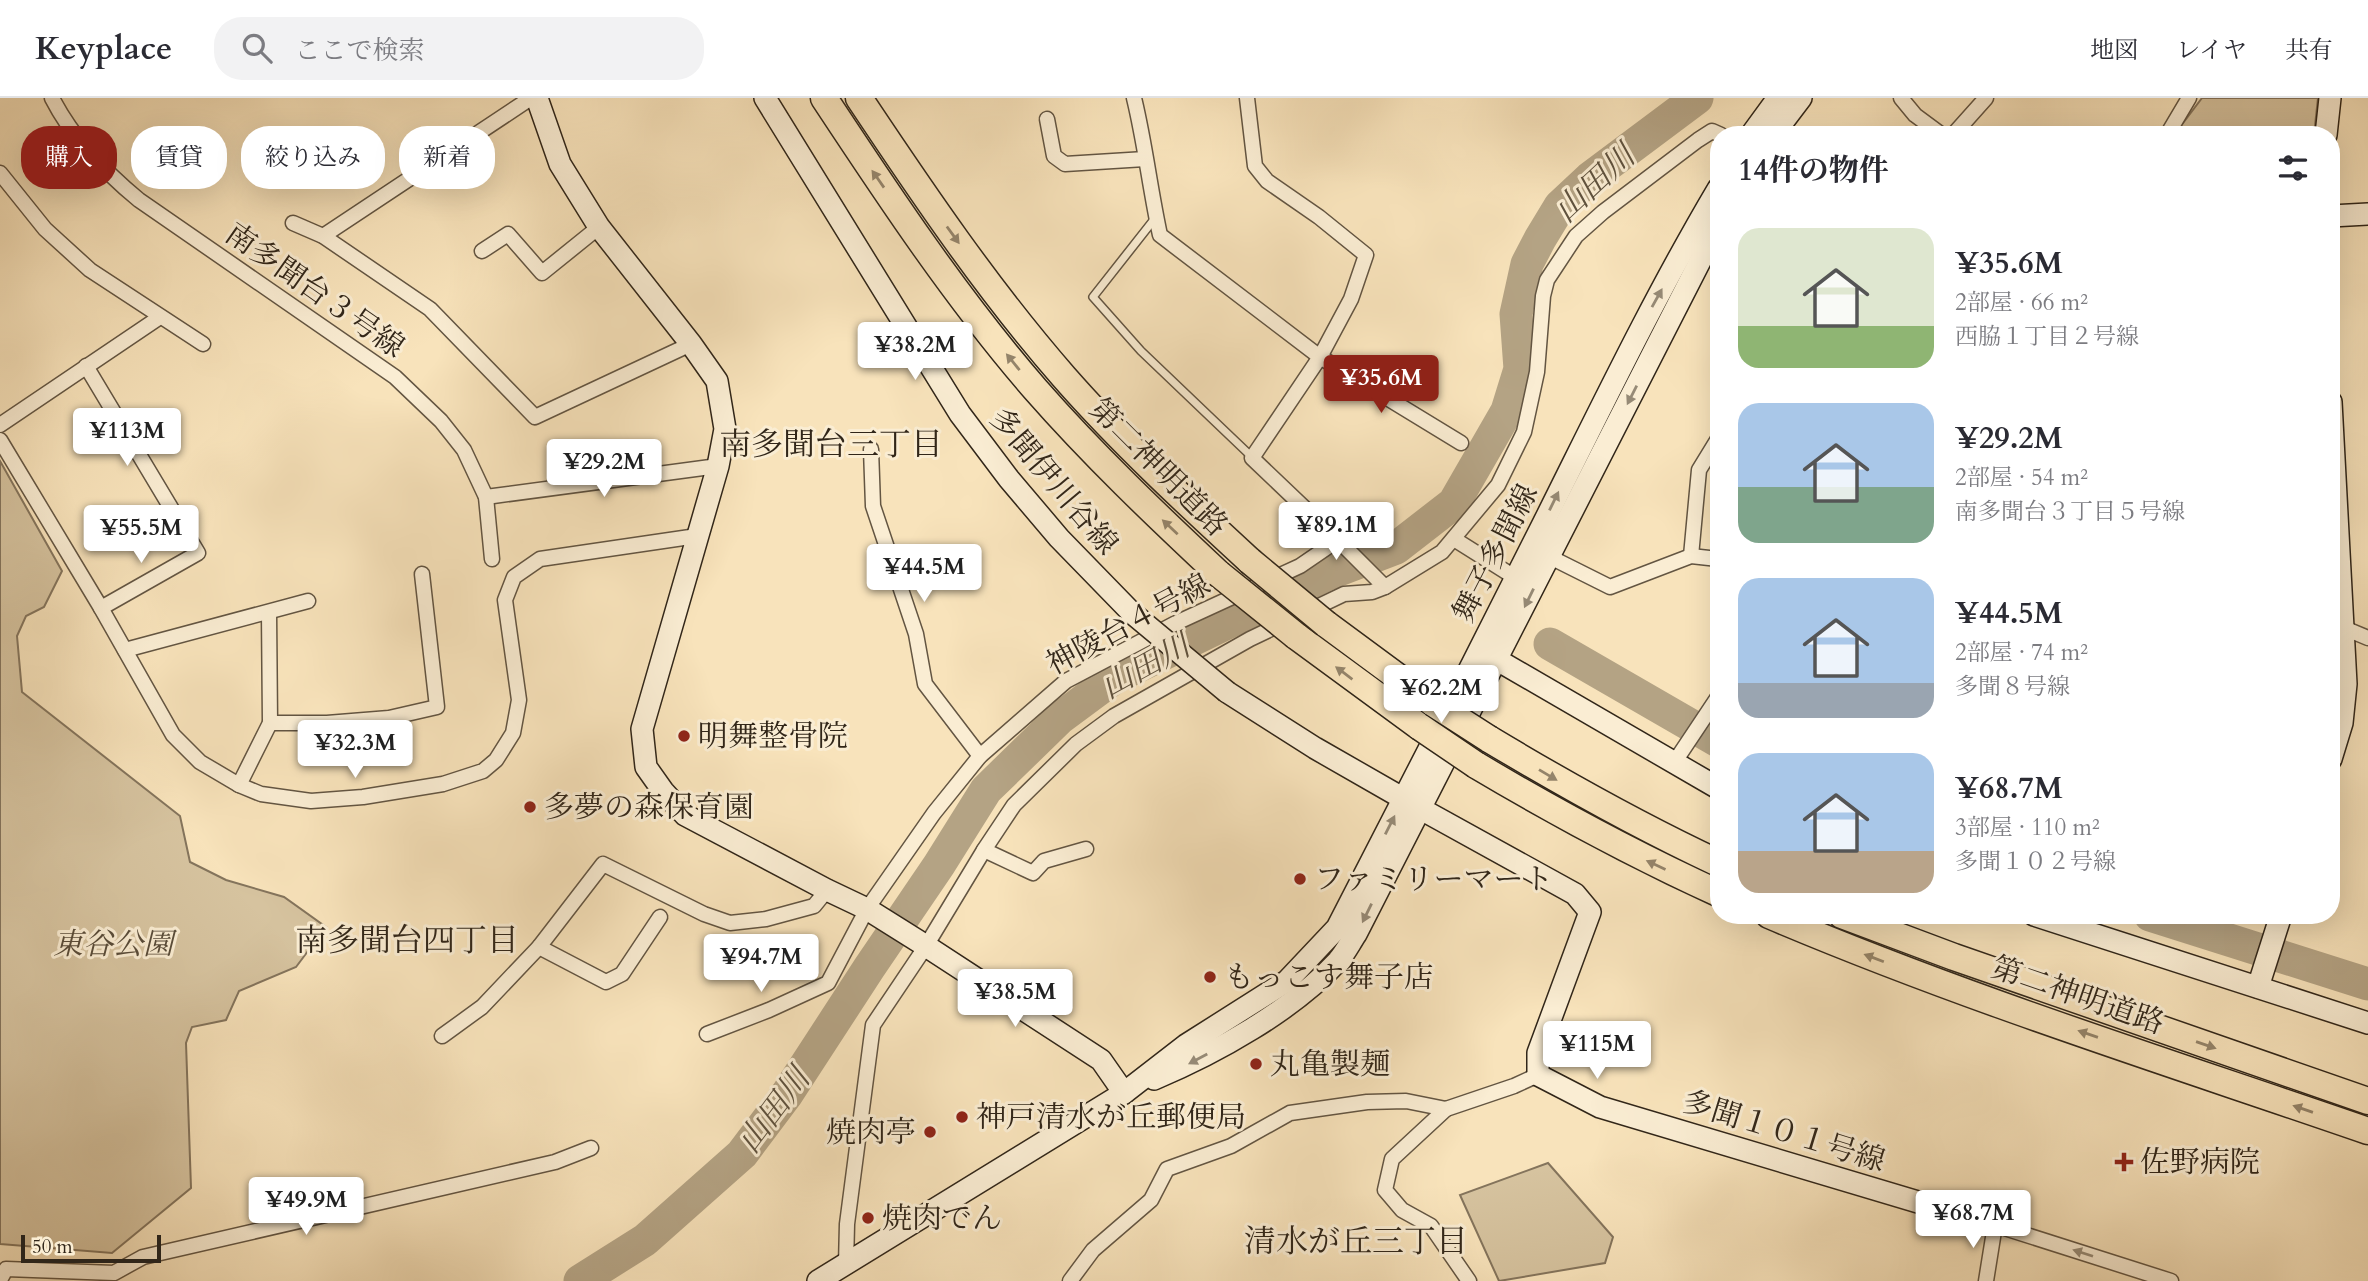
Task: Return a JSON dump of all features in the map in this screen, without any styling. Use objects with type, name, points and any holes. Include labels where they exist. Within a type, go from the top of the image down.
[{"type":"highway","name":"第二神明道路","points":[[824,98],[923,243],[979,320],[1036,390],[1098,456],[1219,574],[1296,636],[1419,727],[1476,765],[1588,830],[1710,889]]},
{"type":"highway","name":"第二神明道路","points":[[859,98],[949,229],[1008,308],[1065,377],[1178,494],[1250,561],[1326,624],[1433,703],[1571,788],[1710,859]]},
{"type":"highway","name":"第二神明道路","points":[[1790,924],[1943,984],[2368,1131]]},
{"type":"highway","name":"第二神明道路","points":[[1866,924],[2368,1101]]},
{"type":"street","name":"南多聞台３号線","points":[[52,98],[62,117],[112,178],[139,200],[395,377],[441,421],[464,450],[486,497],[492,559]]},
{"type":"street","points":[[323,236],[534,98],[561,164],[599,227],[717,381],[725,429],[718,466],[642,729],[646,766],[663,792],[685,815],[867,909],[926,946],[1101,1060],[1124,1093]]},
{"type":"street","name":"多聞伊川谷線","points":[[765,98],[960,414],[1009,479],[1059,538],[1132,613],[1227,692],[1315,748],[1412,804]]},
{"type":"street","points":[[1134,98],[1144,136],[1145,159],[1160,235],[1320,357],[1461,443]]},
{"type":"street","points":[[1247,98],[1255,166],[1267,181],[1320,216],[1366,255],[1352,299],[1320,357],[1252,458],[1385,587]]},
{"type":"street","points":[[1758,126],[1778,98]]},
{"type":"street","points":[[1780,126],[1801,98]]},
{"type":"street","points":[[1901,98],[1915,115],[1930,126]]},
{"type":"street","points":[[1962,126],[1986,98]]},
{"type":"street","points":[[2172,126],[2189,98]]},
{"type":"street","points":[[2327,126],[2330,98]]},
{"type":"street","points":[[1047,120],[1054,156],[1065,164],[1145,159]]},
{"type":"street","points":[[846,1265],[847,1224],[873,1025],[1014,805],[1076,744],[1114,716],[1250,639],[1344,594],[1371,592],[1385,587],[1442,552],[1498,485],[1524,432],[1536,372],[1547,280],[1576,236],[1602,212],[1710,132]]},
{"type":"street","points":[[3,182],[45,229],[90,270],[203,344]]},
{"type":"street","name":"舞子多聞線","points":[[818,1281],[1124,1093],[1186,1045],[1287,981],[1337,928],[1498,661],[1540,552],[1613,382],[1710,209]]},
{"type":"street","points":[[2340,216],[2368,214]]},
{"type":"street","points":[[293,223],[323,236],[429,309],[535,417],[691,344]]},
{"type":"street","points":[[482,251],[508,234],[542,273],[599,227]]},
{"type":"street","name":"舞子多聞線","points":[[1412,804],[1479,650],[1516,578],[1540,552],[1710,241]]},
{"type":"street","points":[[0,425],[160,317]]},
{"type":"street","points":[[86,366],[198,552],[101,608]]},
{"type":"street","points":[[0,440],[101,608],[173,735],[200,762],[239,785],[261,794],[311,802],[443,784],[483,771],[496,760],[513,733],[519,700],[505,600],[514,577],[540,559],[697,536]]},
{"type":"street","points":[[871,449],[873,506],[916,634],[925,684],[980,756]]},
{"type":"street","points":[[1692,556],[1699,470],[1710,452]]},
{"type":"street","points":[[486,497],[718,466]]},
{"type":"street","points":[[1454,539],[1516,578]]},
{"type":"street","name":"神陵台４号線","points":[[707,1034],[828,983],[867,909],[934,813],[980,756],[1066,681],[1176,623],[1300,566],[1338,540]]},
{"type":"street","points":[[1540,552],[1610,587],[1692,556],[1710,558]]},
{"type":"street","points":[[270,723],[327,723],[376,719],[437,707],[422,574]]},
{"type":"street","points":[[2340,592],[2346,684],[2340,730]]},
{"type":"street","points":[[125,650],[308,601]]},
{"type":"street","points":[[239,785],[270,723],[270,613]]},
{"type":"street","points":[[2344,628],[2368,638]]},
{"type":"street","points":[[1479,650],[1710,783]]},
{"type":"street","points":[[1674,763],[1710,712]]},
{"type":"street","points":[[1412,804],[1576,894],[1590,912],[1538,1053],[1538,1075],[1446,1109],[1392,1159],[1385,1190],[1402,1210],[1431,1226],[1469,1281]]},
{"type":"street","points":[[984,850],[1032,873],[1044,861],[1086,849]]},
{"type":"street","points":[[442,1036],[482,1007],[539,947],[603,864],[704,914],[730,923],[766,919],[814,906],[827,890]]},
{"type":"street","points":[[539,947],[606,982],[622,974],[660,917]]},
{"type":"street","points":[[2062,924],[2368,1023]]},
{"type":"street","points":[[2258,987],[2279,924]]},
{"type":"street","name":"多聞１０１号線","points":[[1538,1075],[1600,1107],[1995,1225],[2171,1281]]},
{"type":"street","points":[[1070,1281],[1093,1250],[1151,1200],[1167,1169],[1231,1146],[1290,1113],[1367,1102],[1406,1101],[1446,1109]]},
{"type":"street","points":[[0,1280],[6,1269],[114,1273],[143,1257],[555,1162],[591,1148]]},
{"type":"street","points":[[1986,1281],[1995,1225]]},
{"type":"lane","points":[[1156,217],[1093,297],[1140,351],[1252,458]]},
{"type":"green space","points":[[2202,98],[2318,98],[2315,126],[2181,126]]},
{"type":"green space","name":"東谷公園","points":[[0,461],[62,571],[44,607],[26,616],[17,636],[22,692],[180,816],[190,862],[226,880],[284,897],[326,927],[296,967],[239,991],[226,1020],[192,1027],[186,1043],[191,1188],[112,1253],[0,1244]]},
{"type":"green space","points":[[1548,1163],[1613,1237],[1605,1263],[1499,1281],[1460,1195]]},
{"type":"waterway","name":"山田川","points":[[580,1281],[645,1240],[742,1154],[787,1094],[986,790],[1060,718],[1114,678],[1328,574],[1396,548],[1454,503],[1507,411],[1520,369],[1516,314],[1527,264],[1540,239],[1560,206],[1590,178],[1697,98]]},
{"type":"waterway","points":[[1550,644],[1710,736]]},
{"type":"waterway","points":[[2178,924],[2368,984]]},
{"type":"place","name":"明舞整骨院","points":[[684,736]]},
{"type":"place","name":"多夢の森保育園","points":[[530,807]]},
{"type":"place","name":"ファミリーマート","points":[[1300,879]]},
{"type":"place","name":"もっこす舞子店","points":[[1210,977]]},
{"type":"place","name":"丸亀製麺","points":[[1256,1064]]},
{"type":"place","name":"神戸清水が丘郵便局","points":[[962,1117]]},
{"type":"place","name":"焼肉亭","points":[[930,1132]]},
{"type":"place","name":"佐野病院","points":[[2124,1162]]},
{"type":"place","name":"焼肉でん","points":[[868,1218]]},
{"type":"district","name":"南多聞台三丁目","points":[[831,444]]},
{"type":"district","name":"南多聞台四丁目","points":[[407,940]]},
{"type":"district","name":"清水が丘三丁目","points":[[1356,1241]]}]
